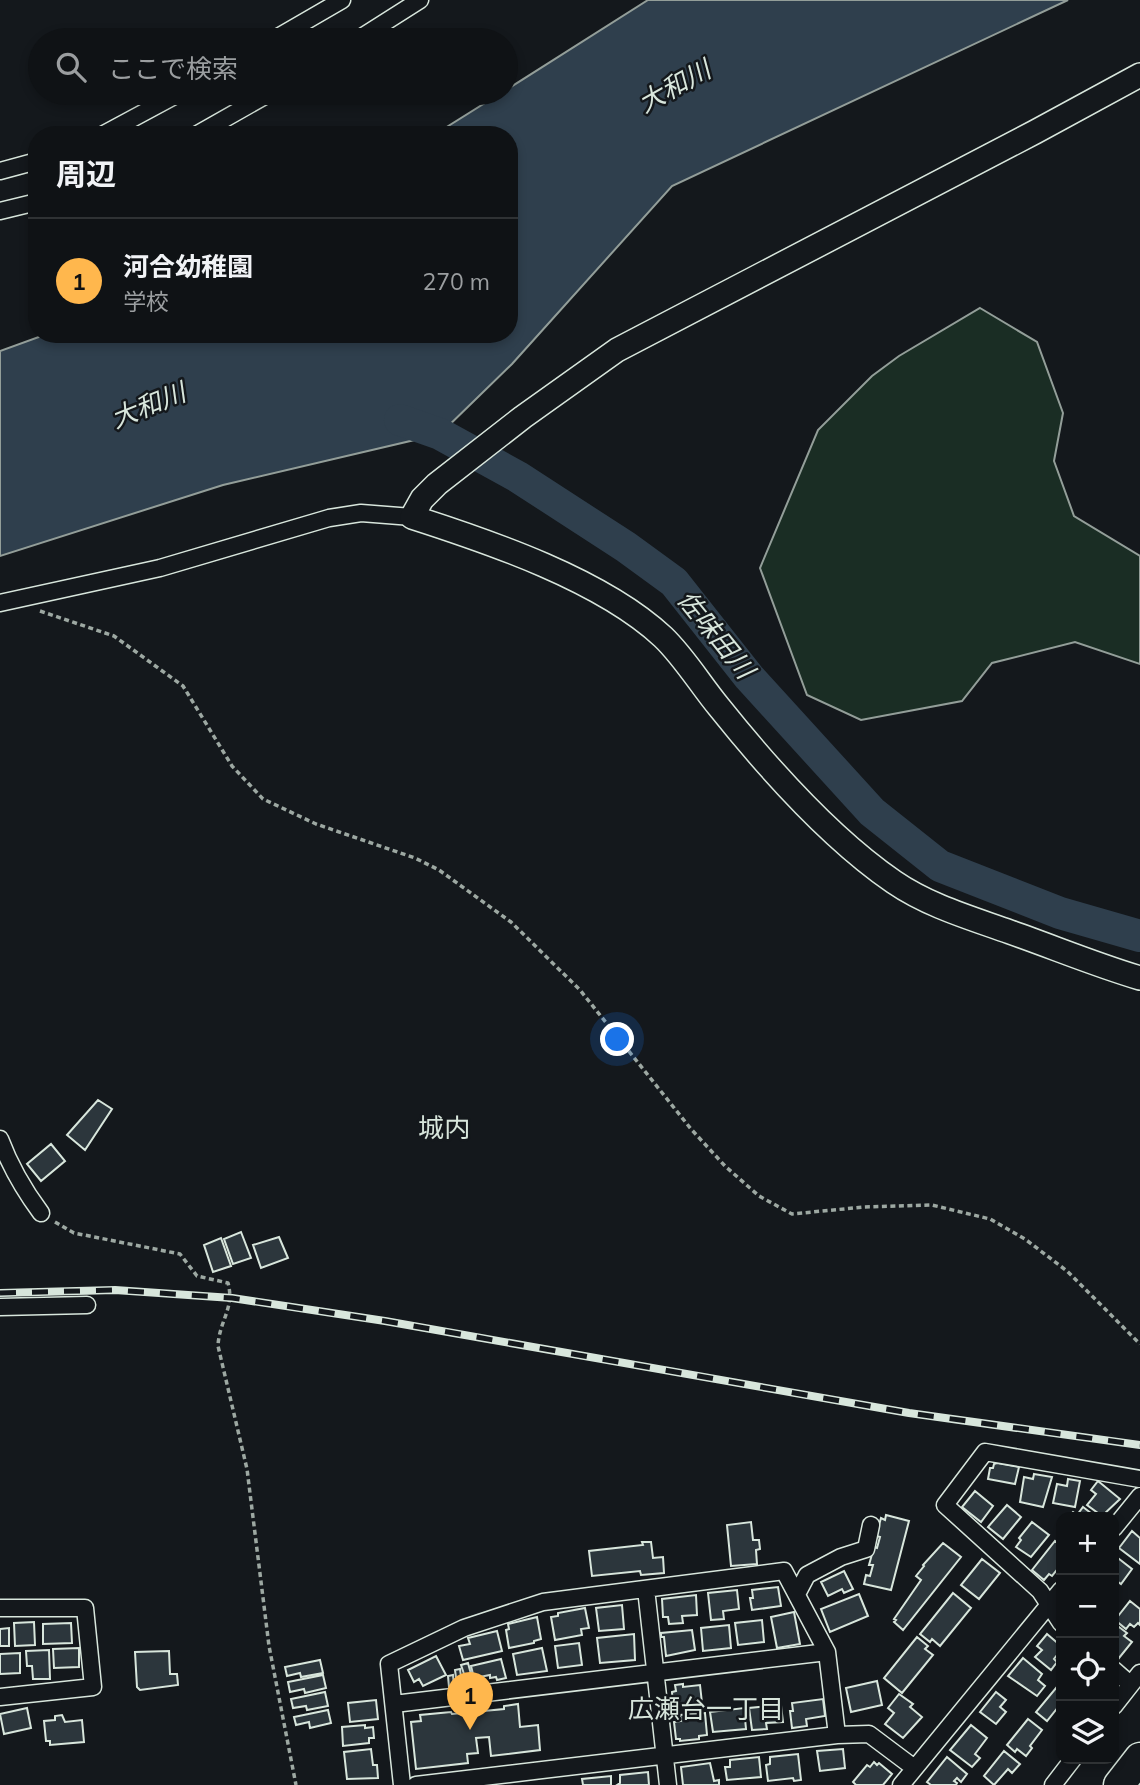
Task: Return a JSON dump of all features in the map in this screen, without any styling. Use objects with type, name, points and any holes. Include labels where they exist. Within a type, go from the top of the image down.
[{"type":"highway","points":[[1119,1785],[1140,1758]]},
{"type":"street","points":[[294,28],[342,0]]},
{"type":"street","points":[[376,28],[421,0]]},
{"type":"street","points":[[412,517],[422,499],[437,484],[592,366],[644,334],[1140,75]]},
{"type":"street","points":[[119,126],[158,105]]},
{"type":"street","points":[[212,126],[249,105]]},
{"type":"street","points":[[0,171],[28,163]]},
{"type":"street","points":[[0,211],[28,204]]},
{"type":"street","points":[[6,603],[186,561],[328,518],[361,513],[412,517],[467,535],[574,579],[645,622],[680,656],[718,707],[787,784],[869,864],[896,883],[929,902],[1140,978]]},
{"type":"street","points":[[0,1139],[8,1162],[41,1213]]},
{"type":"street","points":[[0,1307],[87,1305]]},
{"type":"street","points":[[1056,1616],[1040,1591],[945,1505],[985,1452],[1140,1479]]},
{"type":"street","points":[[1119,1522],[1140,1496]]},
{"type":"street","points":[[797,1594],[807,1575],[841,1557],[866,1549],[871,1525]]},
{"type":"street","points":[[402,1785],[389,1664],[464,1628],[543,1602],[783,1571],[827,1652],[837,1735]]},
{"type":"street","points":[[646,1588],[668,1785]]},
{"type":"street","points":[[901,1785],[1056,1596]]},
{"type":"street","points":[[0,1608],[85,1608],[93,1687],[0,1696]]},
{"type":"street","points":[[394,1704],[827,1652]]},
{"type":"street","points":[[1118,1701],[1135,1679]]},
{"type":"street","points":[[416,1785],[837,1735],[869,1734],[914,1767]]},
{"type":"street","points":[[1052,1785],[1069,1764]]},
{"type":"path","points":[[6,603],[114,636],[183,686],[232,766],[263,799],[316,824],[415,858],[439,870],[511,922],[580,989],[691,1129],[725,1166],[759,1196],[792,1214],[864,1207],[932,1205],[990,1219],[1025,1238],[1067,1271],[1140,1344]]},
{"type":"path","points":[[41,1213],[74,1233],[180,1254],[197,1276],[228,1283],[232,1298],[219,1332],[218,1346],[247,1469],[269,1646],[296,1785]]},
{"type":"green space","points":[[980,308],[1037,342],[1063,413],[1054,461],[1074,516],[1140,556],[1140,664],[1075,642],[992,663],[962,701],[861,720],[807,695],[760,568],[818,430],[872,376],[899,356]]},
{"type":"water","name":"大和川","points":[[648,0],[1068,0],[672,186],[512,364],[440,434],[223,485],[0,556],[0,351],[28,341],[28,343],[518,343],[518,126],[448,126],[482,105],[518,105],[518,82]]},
{"type":"building","points":[[98,1100],[112,1109],[85,1150],[67,1135]]},
{"type":"building","points":[[51,1144],[65,1161],[41,1181],[27,1164]]},
{"type":"building","points":[[241,1232],[251,1258],[233,1264],[224,1239]]},
{"type":"building","points":[[279,1237],[288,1258],[261,1268],[253,1245]]},
{"type":"building","points":[[221,1238],[231,1266],[213,1272],[204,1245]]},
{"type":"building","points":[[997,1463],[1019,1467],[1015,1484],[988,1479],[990,1468]]},
{"type":"building","points":[[1034,1474],[1052,1477],[1043,1507],[1020,1502],[1024,1477],[1033,1479]]},
{"type":"building","points":[[1068,1479],[1080,1481],[1075,1507],[1053,1503],[1057,1484],[1067,1486]]},
{"type":"building","points":[[1098,1481],[1120,1499],[1106,1512],[1097,1512],[1087,1505],[1096,1494],[1091,1490]]},
{"type":"building","points":[[975,1491],[993,1506],[981,1522],[962,1507]]},
{"type":"building","points":[[1007,1505],[1021,1517],[1003,1539],[988,1527]]},
{"type":"building","points":[[886,1515],[909,1521],[891,1590],[864,1584],[873,1565],[869,1565],[880,1537],[876,1536],[881,1518],[885,1520]]},
{"type":"building","points":[[751,1522],[753,1540],[759,1540],[760,1549],[756,1550],[757,1564],[731,1566],[727,1525]]},
{"type":"building","points":[[1032,1522],[1049,1535],[1031,1557],[1016,1547],[1021,1540],[1019,1538]]},
{"type":"building","points":[[1132,1531],[1140,1538],[1140,1564],[1119,1548]]},
{"type":"building","points":[[1055,1541],[1056,1571],[1044,1580],[1032,1570]]},
{"type":"building","points":[[642,1542],[651,1542],[653,1558],[663,1557],[664,1573],[641,1575],[640,1571],[592,1576],[589,1551],[643,1545]]},
{"type":"building","points":[[943,1543],[961,1557],[903,1630],[894,1619],[921,1580],[916,1576],[923,1565]]},
{"type":"building","points":[[982,1559],[1000,1573],[979,1599],[961,1585]]},
{"type":"building","points":[[1119,1559],[1132,1569],[1121,1584],[1119,1583]]},
{"type":"building","points":[[844,1571],[853,1589],[844,1593],[842,1589],[828,1596],[821,1582]]},
{"type":"building","points":[[778,1587],[781,1606],[752,1610],[752,1590]]},
{"type":"building","points":[[737,1590],[739,1609],[723,1611],[724,1619],[711,1620],[708,1593]]},
{"type":"building","points":[[953,1593],[971,1608],[940,1646],[920,1634]]},
{"type":"building","points":[[859,1594],[868,1616],[830,1632],[821,1609]]},
{"type":"building","points":[[696,1595],[697,1615],[682,1616],[683,1623],[669,1624],[668,1617],[663,1617],[662,1599]]},
{"type":"building","points":[[1130,1601],[1140,1609],[1140,1625],[1138,1623],[1134,1627],[1130,1624],[1126,1629],[1119,1623],[1119,1615]]},
{"type":"building","points":[[622,1605],[624,1629],[599,1631],[596,1608]]},
{"type":"building","points":[[585,1608],[589,1628],[581,1629],[582,1635],[555,1640],[551,1617]]},
{"type":"building","points":[[794,1612],[800,1644],[777,1648],[771,1617]]},
{"type":"building","points":[[537,1617],[541,1639],[509,1648],[506,1630],[509,1629],[508,1624]]},
{"type":"building","points":[[762,1620],[764,1642],[738,1645],[735,1623]]},
{"type":"building","points":[[34,1622],[35,1645],[15,1646],[14,1623]]},
{"type":"building","points":[[71,1623],[72,1643],[43,1644],[43,1624]]},
{"type":"building","points":[[729,1625],[731,1648],[703,1651],[701,1628]]},
{"type":"building","points":[[1119,1627],[1127,1633],[1124,1636],[1132,1642],[1119,1658]]},
{"type":"building","points":[[9,1628],[9,1646],[0,1646],[0,1629]]},
{"type":"building","points":[[692,1630],[695,1650],[666,1656],[661,1633]]},
{"type":"building","points":[[497,1631],[502,1651],[463,1660],[459,1646],[470,1644],[468,1638]]},
{"type":"building","points":[[634,1634],[635,1660],[600,1663],[597,1638]]},
{"type":"building","points":[[1047,1634],[1056,1642],[1056,1663],[1051,1670],[1035,1657],[1042,1650],[1037,1646]]},
{"type":"building","points":[[917,1637],[928,1646],[925,1649],[933,1655],[902,1693],[884,1678]]},
{"type":"building","points":[[579,1643],[582,1665],[558,1668],[555,1646]]},
{"type":"building","points":[[79,1648],[79,1667],[54,1668],[53,1649]]},
{"type":"building","points":[[542,1648],[547,1671],[517,1675],[513,1654]]},
{"type":"building","points":[[49,1650],[50,1679],[33,1679],[32,1666],[27,1666],[26,1651]]},
{"type":"building","points":[[169,1651],[170,1674],[177,1674],[178,1685],[140,1690],[137,1687],[135,1652]]},
{"type":"building","points":[[20,1653],[20,1673],[0,1674],[0,1654]]},
{"type":"building","points":[[436,1656],[446,1675],[423,1686],[419,1679],[414,1682],[408,1670]]},
{"type":"building","points":[[1023,1658],[1042,1674],[1038,1680],[1045,1686],[1037,1696],[1008,1676]]},
{"type":"building","points":[[501,1659],[506,1678],[497,1680],[496,1677],[490,1678],[490,1675],[474,1678],[471,1666]]},
{"type":"building","points":[[320,1660],[323,1673],[301,1677],[300,1673],[287,1676],[285,1667]]},
{"type":"building","points":[[468,1663],[472,1678],[466,1680],[461,1665]]},
{"type":"building","points":[[460,1669],[462,1685],[457,1685],[455,1670]]},
{"type":"building","points":[[323,1675],[326,1688],[305,1693],[304,1689],[290,1692],[288,1682]]},
{"type":"building","points":[[453,1675],[454,1686],[449,1687],[448,1676]]},
{"type":"building","points":[[877,1681],[882,1705],[851,1712],[846,1688]]},
{"type":"building","points":[[683,1684],[683,1687],[700,1685],[702,1703],[673,1706],[672,1692],[676,1691],[675,1685]]},
{"type":"building","points":[[1056,1688],[1056,1710],[1047,1721],[1036,1712]]},
{"type":"building","points":[[325,1692],[328,1706],[307,1710],[306,1706],[293,1708],[291,1699]]},
{"type":"building","points":[[996,1692],[1006,1700],[1000,1707],[1006,1712],[996,1724],[980,1712]]},
{"type":"building","points":[[899,1694],[913,1704],[910,1707],[922,1717],[903,1738],[885,1724],[894,1713],[888,1708]]},
{"type":"building","points":[[823,1699],[825,1716],[806,1719],[807,1726],[792,1728],[792,1703]]},
{"type":"building","points":[[376,1700],[378,1719],[350,1722],[348,1703]]},
{"type":"building","points":[[518,1704],[520,1727],[538,1725],[540,1750],[491,1756],[489,1737],[476,1738],[478,1753],[467,1754],[468,1763],[416,1769],[411,1722],[421,1721],[420,1715],[504,1709],[504,1706]]},
{"type":"building","points":[[781,1705],[783,1722],[766,1723],[767,1729],[752,1730],[749,1708]]},
{"type":"building","points":[[27,1708],[31,1728],[4,1734],[0,1714]]},
{"type":"building","points":[[744,1708],[746,1729],[713,1732],[710,1712]]},
{"type":"building","points":[[328,1710],[331,1723],[310,1728],[309,1722],[296,1725],[294,1717]]},
{"type":"building","points":[[705,1713],[707,1735],[699,1736],[699,1739],[676,1739],[674,1722],[681,1721],[680,1715]]},
{"type":"building","points":[[62,1715],[65,1722],[82,1720],[84,1742],[50,1745],[50,1741],[46,1741],[44,1721],[55,1720],[55,1716]]},
{"type":"building","points":[[1028,1719],[1042,1730],[1026,1756],[1007,1745]]},
{"type":"building","points":[[365,1725],[365,1728],[373,1727],[374,1738],[369,1738],[369,1743],[343,1746],[342,1727]]},
{"type":"building","points":[[971,1725],[987,1738],[975,1754],[980,1758],[972,1767],[950,1750]]},
{"type":"building","points":[[371,1749],[378,1778],[347,1779],[344,1752]]},
{"type":"building","points":[[843,1749],[845,1768],[820,1771],[817,1751]]},
{"type":"building","points":[[1004,1751],[1020,1764],[1012,1773],[1008,1769],[994,1785],[984,1776]]},
{"type":"building","points":[[798,1754],[801,1780],[794,1781],[793,1778],[768,1781],[766,1765],[770,1764],[770,1757]]},
{"type":"building","points":[[759,1757],[761,1777],[727,1780],[725,1767],[730,1767],[730,1760]]},
{"type":"building","points":[[947,1757],[967,1774],[961,1782],[957,1778],[954,1781],[956,1785],[931,1785],[927,1782]]},
{"type":"building","points":[[874,1762],[892,1774],[883,1785],[856,1785],[853,1782],[867,1765],[870,1767]]},
{"type":"building","points":[[710,1763],[714,1781],[719,1780],[719,1785],[683,1785],[681,1767]]},
{"type":"building","points":[[648,1772],[649,1785],[617,1785],[620,1783],[620,1775]]},
{"type":"building","points":[[611,1776],[611,1785],[583,1785],[582,1779]]},
{"type":"waterway","name":"佐味田川","points":[[400,420],[440,434],[518,477],[626,547],[674,582],[749,677],[872,812],[940,866],[1060,913],[1140,936]]},
{"type":"railway","points":[[0,1293],[115,1290],[232,1298],[385,1321],[909,1413],[1140,1445]]},
{"type":"place","name":"河合幼稚園","points":[[470,1730]]},
{"type":"district","name":"城内","points":[[444,1127]]},
{"type":"district","name":"広瀬台一丁目","points":[[706,1708]]}]
